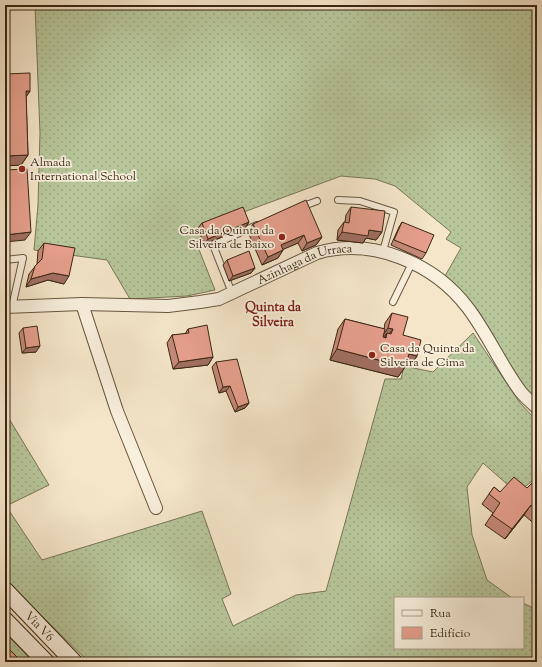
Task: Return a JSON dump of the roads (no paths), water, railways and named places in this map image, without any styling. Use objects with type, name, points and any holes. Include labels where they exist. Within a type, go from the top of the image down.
[{"type":"main road","name":"Via V6","points":[[5,590],[74,662]]},
{"type":"main road","name":"Via V6","points":[[5,620],[46,662]]},
{"type":"street","name":"Azinhaga da Urraca","points":[[8,307],[82,304],[168,306],[213,300],[232,293],[317,253],[334,248],[349,247],[383,251],[412,263],[442,282],[468,307],[519,389],[537,408]]},
{"type":"street","points":[[82,304],[117,411],[156,508]]},
{"type":"lane","points":[[338,200],[360,201],[394,212],[383,251]]},
{"type":"lane","points":[[297,209],[317,201]]},
{"type":"lane","points":[[232,293],[213,245],[262,222]]},
{"type":"lane","points":[[5,260],[23,258],[8,307]]},
{"type":"lane","points":[[393,302],[412,263]]},
{"type":"waterway","points":[[527,5],[537,10]]},
{"type":"place","name":"Almada International School","points":[[22,169]]},
{"type":"place","name":"Casa da Quinta da Silveira de Baixo","points":[[282,237]]},
{"type":"place","name":"Casa da Quinta da Silveira de Cima","points":[[372,355]]},
{"type":"district","name":"Quinta da Silveira","points":[[273,314]]}]
